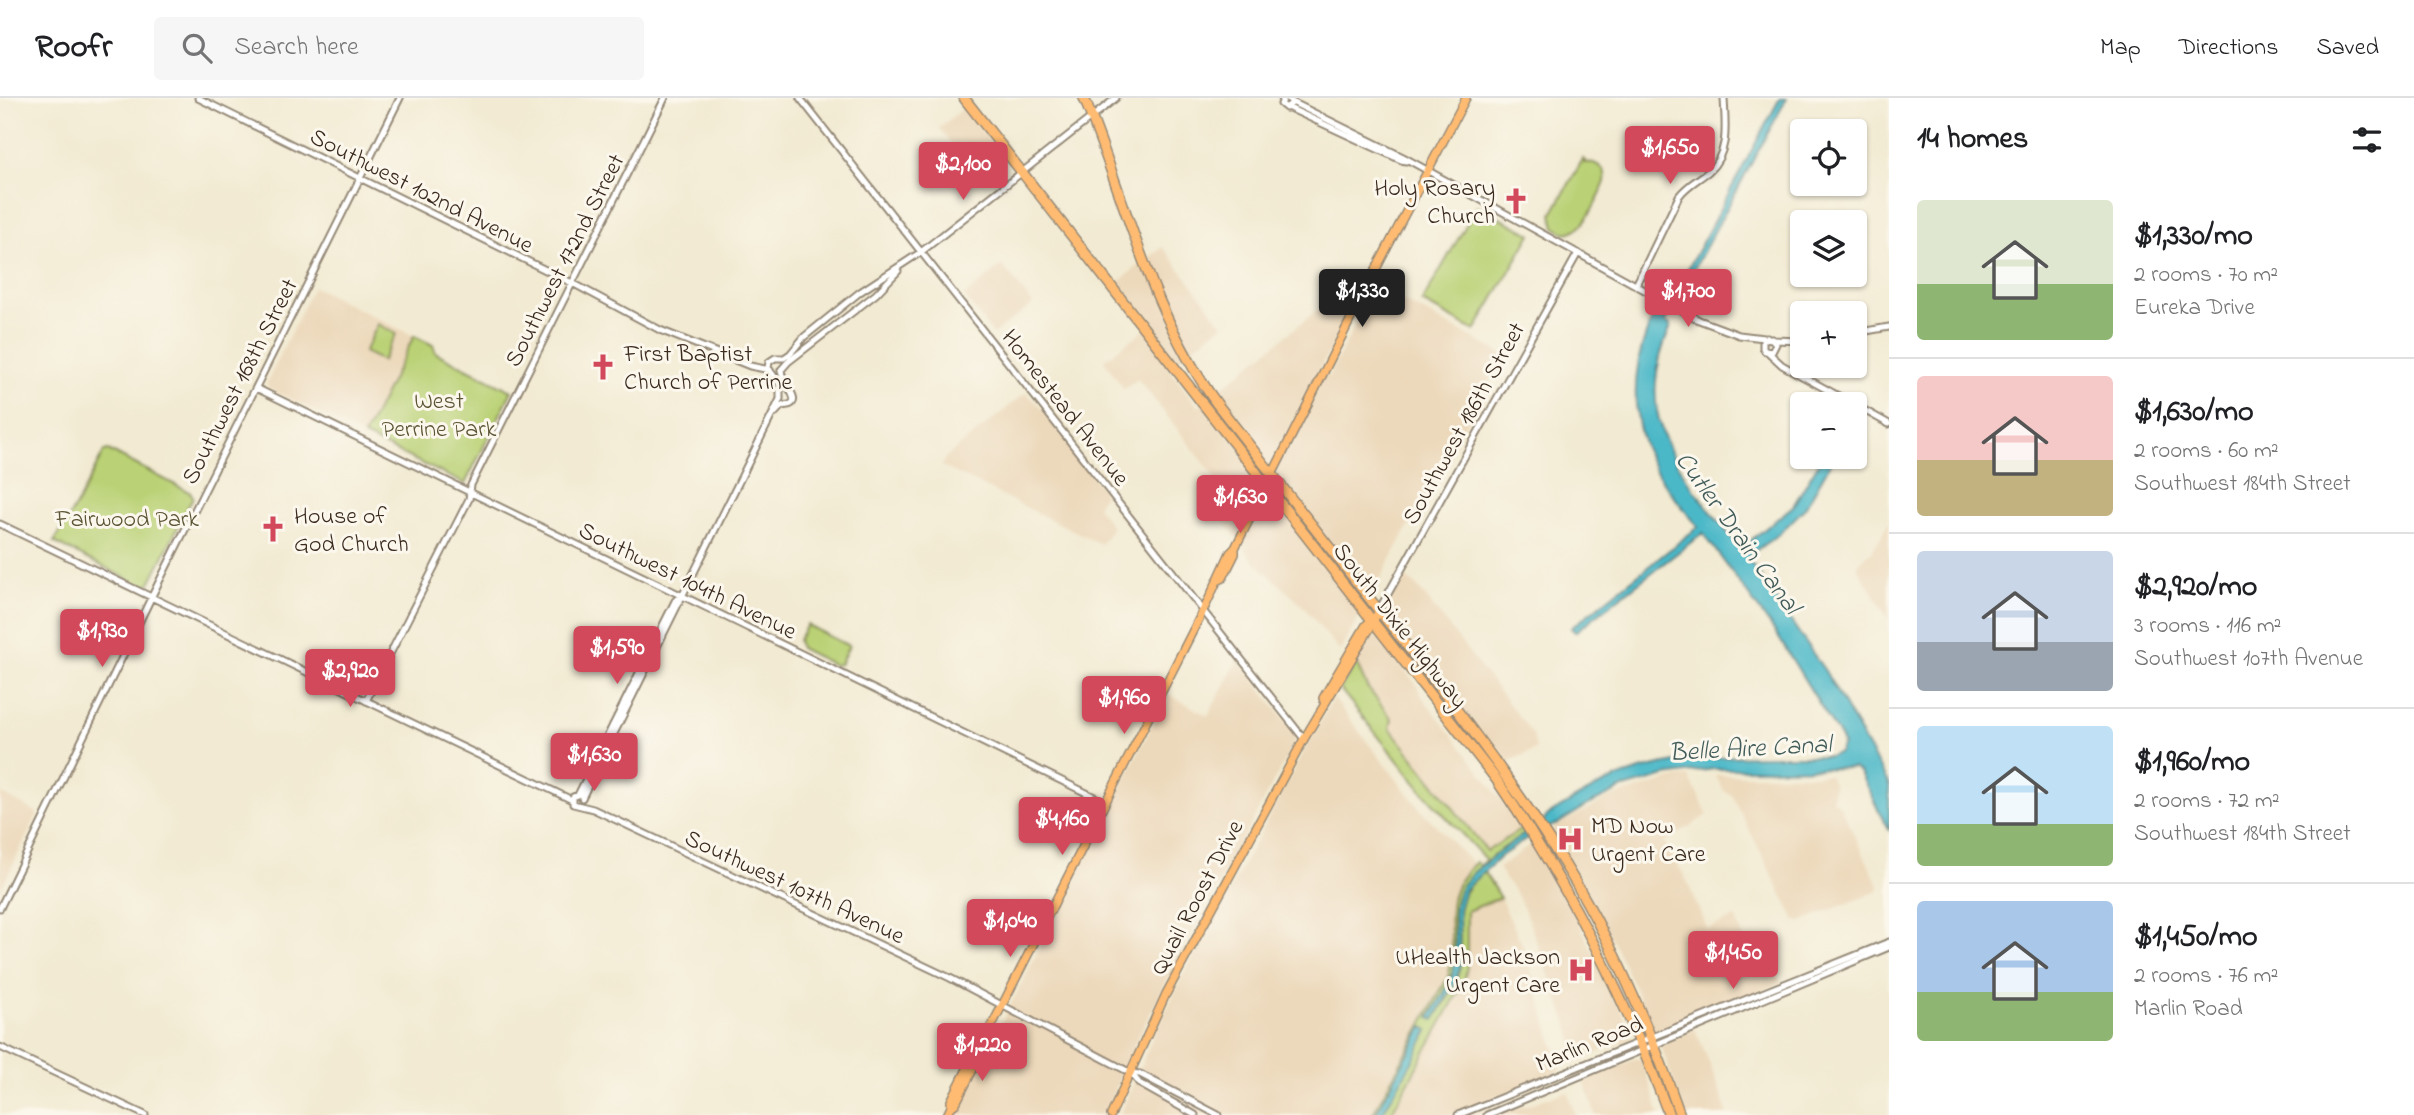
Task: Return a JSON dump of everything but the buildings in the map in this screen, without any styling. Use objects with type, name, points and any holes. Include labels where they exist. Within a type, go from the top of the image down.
[{"type":"highway","name":"South Dixie Highway","points":[[964,98],[1533,825]]},
{"type":"highway","name":"South Dixie Highway","points":[[1084,98],[1154,293],[1183,352],[1207,390],[1505,773],[1647,1043],[1669,1115]]},
{"type":"highway","points":[[1197,397],[1207,390]]},
{"type":"highway","points":[[1308,538],[1317,531]]},
{"type":"highway","points":[[1422,683],[1440,688]]},
{"type":"highway","points":[[1430,693],[1448,698]]},
{"type":"highway","name":"South Dixie Highway","points":[[1539,835],[1565,866],[1598,925],[1680,1115]]},
{"type":"highway","points":[[1589,930],[1598,925]]},
{"type":"main road","points":[[947,1115],[962,1078],[982,1045],[1219,580],[1223,578],[1236,554],[1235,548],[1466,98]]},
{"type":"main road","name":"Quail Roost Drive","points":[[1111,1115],[1166,994],[1324,702],[1323,698],[1366,625],[1379,610]]},
{"type":"street","name":"Southwest 102nd Avenue","points":[[198,98],[660,330],[771,371]]},
{"type":"street","name":"Southwest 168th Street","points":[[0,908],[150,598],[400,98]]},
{"type":"street","name":"Southwest 172nd Street","points":[[366,701],[469,499],[471,485],[666,98]]},
{"type":"street","name":"Homestead Avenue","points":[[800,98],[1304,739]]},
{"type":"street","points":[[771,371],[782,369],[876,294],[903,266],[1116,98]]},
{"type":"street","points":[[1636,285],[1681,193],[1712,168],[1721,155],[1725,137],[1724,98]]},
{"type":"street","points":[[1284,101],[1428,171],[1707,323],[1772,345]]},
{"type":"street","name":"Southwest 186th Street","points":[[1379,610],[1578,253]]},
{"type":"street","points":[[782,399],[791,403],[794,399],[783,382],[779,359],[790,354],[804,337],[875,281],[903,266]]},
{"type":"street","points":[[1867,331],[1889,327]]},
{"type":"street","points":[[1753,338],[1762,346],[1790,341]]},
{"type":"street","points":[[1772,345],[1776,361],[1831,392]]},
{"type":"street","name":"Southwest 102nd Avenue","points":[[745,363],[763,364],[775,358],[779,359]]},
{"type":"street","points":[[769,362],[771,371],[779,380],[782,399]]},
{"type":"street","name":"Southwest 104th Avenue","points":[[256,388],[1105,802]]},
{"type":"street","points":[[578,799],[675,601],[681,596],[772,416],[790,391]]},
{"type":"street","points":[[1867,412],[1889,424]]},
{"type":"street","name":"Southwest 107th Avenue","points":[[0,524],[366,701],[562,794],[578,799],[593,809],[1002,1005],[1218,1115]]},
{"type":"street","name":"Marlin Road","points":[[1487,1115],[1589,1072],[1647,1043],[1889,942]]},
{"type":"street","name":"Marlin Road","points":[[1458,1115],[1592,1060],[1647,1043],[1889,947]]},
{"type":"street","points":[[0,1047],[145,1115]]},
{"type":"street","points":[[1589,1072],[1592,1060]]},
{"type":"street","name":"Southwest 107th Avenue","points":[[1131,1073],[1140,1084],[1195,1115]]},
{"type":"street","points":[[1537,1083],[1541,1091]]},
{"type":"street","points":[[1520,1090],[1524,1099]]},
{"type":"street","points":[[1181,1107],[1186,1098]]},
{"type":"shaded area","points":[[964,108],[998,152],[973,172],[939,128]]},
{"type":"shaded area","points":[[1163,247],[1223,325],[1167,367],[1198,407],[1363,273],[1367,275],[1319,371],[1329,376],[1375,286],[1504,355],[1340,651],[1304,607],[1253,560],[1203,492],[1216,478],[1138,379],[1124,389],[1104,360],[1151,325],[1117,283]]},
{"type":"shaded area","points":[[1002,265],[1033,304],[993,334],[964,296]]},
{"type":"shaded area","points":[[313,287],[414,336],[364,436],[269,388],[266,384]]},
{"type":"shaded area","points":[[1026,393],[1039,405],[1104,493],[1097,507],[1112,527],[1101,544],[942,466],[945,458]]},
{"type":"shaded area","points":[[1889,523],[1889,619],[1858,569],[1859,563],[1872,551]]},
{"type":"shaded area","points":[[1404,577],[1417,586],[1523,722],[1533,736],[1536,749],[1501,765],[1384,612]]},
{"type":"shaded area","points":[[1371,637],[1378,637],[1418,687],[1420,694],[1523,828],[1487,852],[1389,727],[1392,719],[1367,687],[1356,663]]},
{"type":"shaded area","points":[[1238,659],[1296,735],[1296,739],[1134,1045],[1105,1115],[955,1115],[1168,694],[1208,716]]},
{"type":"shaded area","points":[[1333,698],[1419,808],[1473,864],[1463,874],[1451,902],[1452,953],[1448,977],[1372,1115],[1120,1115],[1152,1039],[1181,980]]},
{"type":"shaded area","points":[[1715,775],[1829,775],[1834,785],[1832,800],[1840,806],[1879,886],[1878,891],[1800,922],[1795,920],[1732,795],[1724,791]]},
{"type":"shaded area","points":[[1679,777],[1689,777],[1708,815],[1664,842],[1685,877],[1707,929],[1735,918],[1756,965],[1771,960],[1781,983],[1658,1032],[1652,1027],[1616,947],[1582,883],[1553,835],[1553,828],[1609,798]]},
{"type":"shaded area","points":[[0,793],[37,815],[0,891]]},
{"type":"shaded area","points":[[1532,844],[1580,925],[1632,1034],[1630,1039],[1575,1062],[1571,1033],[1527,916],[1517,895],[1498,868]]},
{"type":"shaded area","points":[[1500,898],[1525,951],[1561,1069],[1538,1081],[1450,1115],[1390,1115],[1467,967],[1467,911]]},
{"type":"shaded area","points":[[1695,1029],[1728,1115],[1685,1115],[1661,1045]]},
{"type":"shaded area","points":[[1641,1059],[1660,1115],[1596,1115],[1584,1080]]},
{"type":"shaded area","points":[[1568,1092],[1575,1115],[1500,1115],[1547,1098]]},
{"type":"green space","points":[[1583,159],[1584,163],[1593,163],[1600,167],[1605,173],[1605,182],[1586,220],[1572,232],[1563,232],[1555,227],[1552,214]]},
{"type":"green space","points":[[1477,206],[1531,234],[1475,331],[1422,302]]},
{"type":"green space","points":[[378,324],[396,334],[382,361],[364,352]]},
{"type":"green space","name":"West Perrine Park","points":[[414,336],[433,345],[436,353],[512,391],[465,484],[364,436]]},
{"type":"green space","name":"Fairwood Park","points":[[108,450],[191,493],[193,497],[150,583],[144,587],[54,542],[104,451]]},
{"type":"green space","points":[[807,625],[849,646],[840,664],[834,665],[800,648],[798,640]]},
{"type":"green space","points":[[1356,663],[1367,687],[1392,719],[1390,728],[1487,851],[1523,828],[1527,833],[1485,863],[1459,893],[1454,911],[1454,967],[1441,998],[1430,1015],[1434,1019],[1450,994],[1459,973],[1459,915],[1464,893],[1484,872],[1500,898],[1467,911],[1467,967],[1464,982],[1390,1115],[1381,1115],[1427,1033],[1428,1030],[1424,1027],[1375,1115],[1372,1115],[1448,977],[1452,945],[1451,904],[1455,890],[1476,862],[1479,865],[1486,860],[1424,793],[1340,689]]},
{"type":"water","points":[[1780,98],[1787,98],[1677,300],[1671,297],[1677,289]]},
{"type":"water","points":[[1664,309],[1670,312],[1665,321],[1671,326],[1659,361],[1655,392],[1659,420],[1668,447],[1682,472],[1740,549],[1793,506],[1815,469],[1827,469],[1805,508],[1780,533],[1747,557],[1825,671],[1887,781],[1889,831],[1860,773],[1854,768],[1714,769],[1665,776],[1621,789],[1537,832],[1501,856],[1465,889],[1459,910],[1460,967],[1455,982],[1434,1020],[1430,1017],[1454,968],[1454,917],[1461,887],[1480,866],[1543,822],[1548,815],[1605,783],[1650,767],[1726,757],[1829,756],[1839,753],[1843,744],[1776,633],[1703,533],[1575,632],[1571,628],[1698,527],[1656,471],[1647,453],[1637,414],[1640,355],[1653,317],[1659,317]]},
{"type":"water","points":[[1423,1027],[1428,1030],[1415,1057],[1381,1115],[1375,1115]]},
{"type":"place","name":"Holy Rosary Church","points":[[1516,201]]},
{"type":"place","name":"First Baptist Church of Perrine","points":[[603,367]]},
{"type":"place","name":"House of God Church","points":[[273,529]]},
{"type":"place","name":"MD Now Urgent Care","points":[[1570,839]]},
{"type":"place","name":"UHealth Jackson Urgent Care","points":[[1581,970]]},
{"type":"water label","name":"Cutler Drain Canal","points":[[1739,532]]},
{"type":"water label","name":"Belle Aire Canal","points":[[1750,747]]}]
